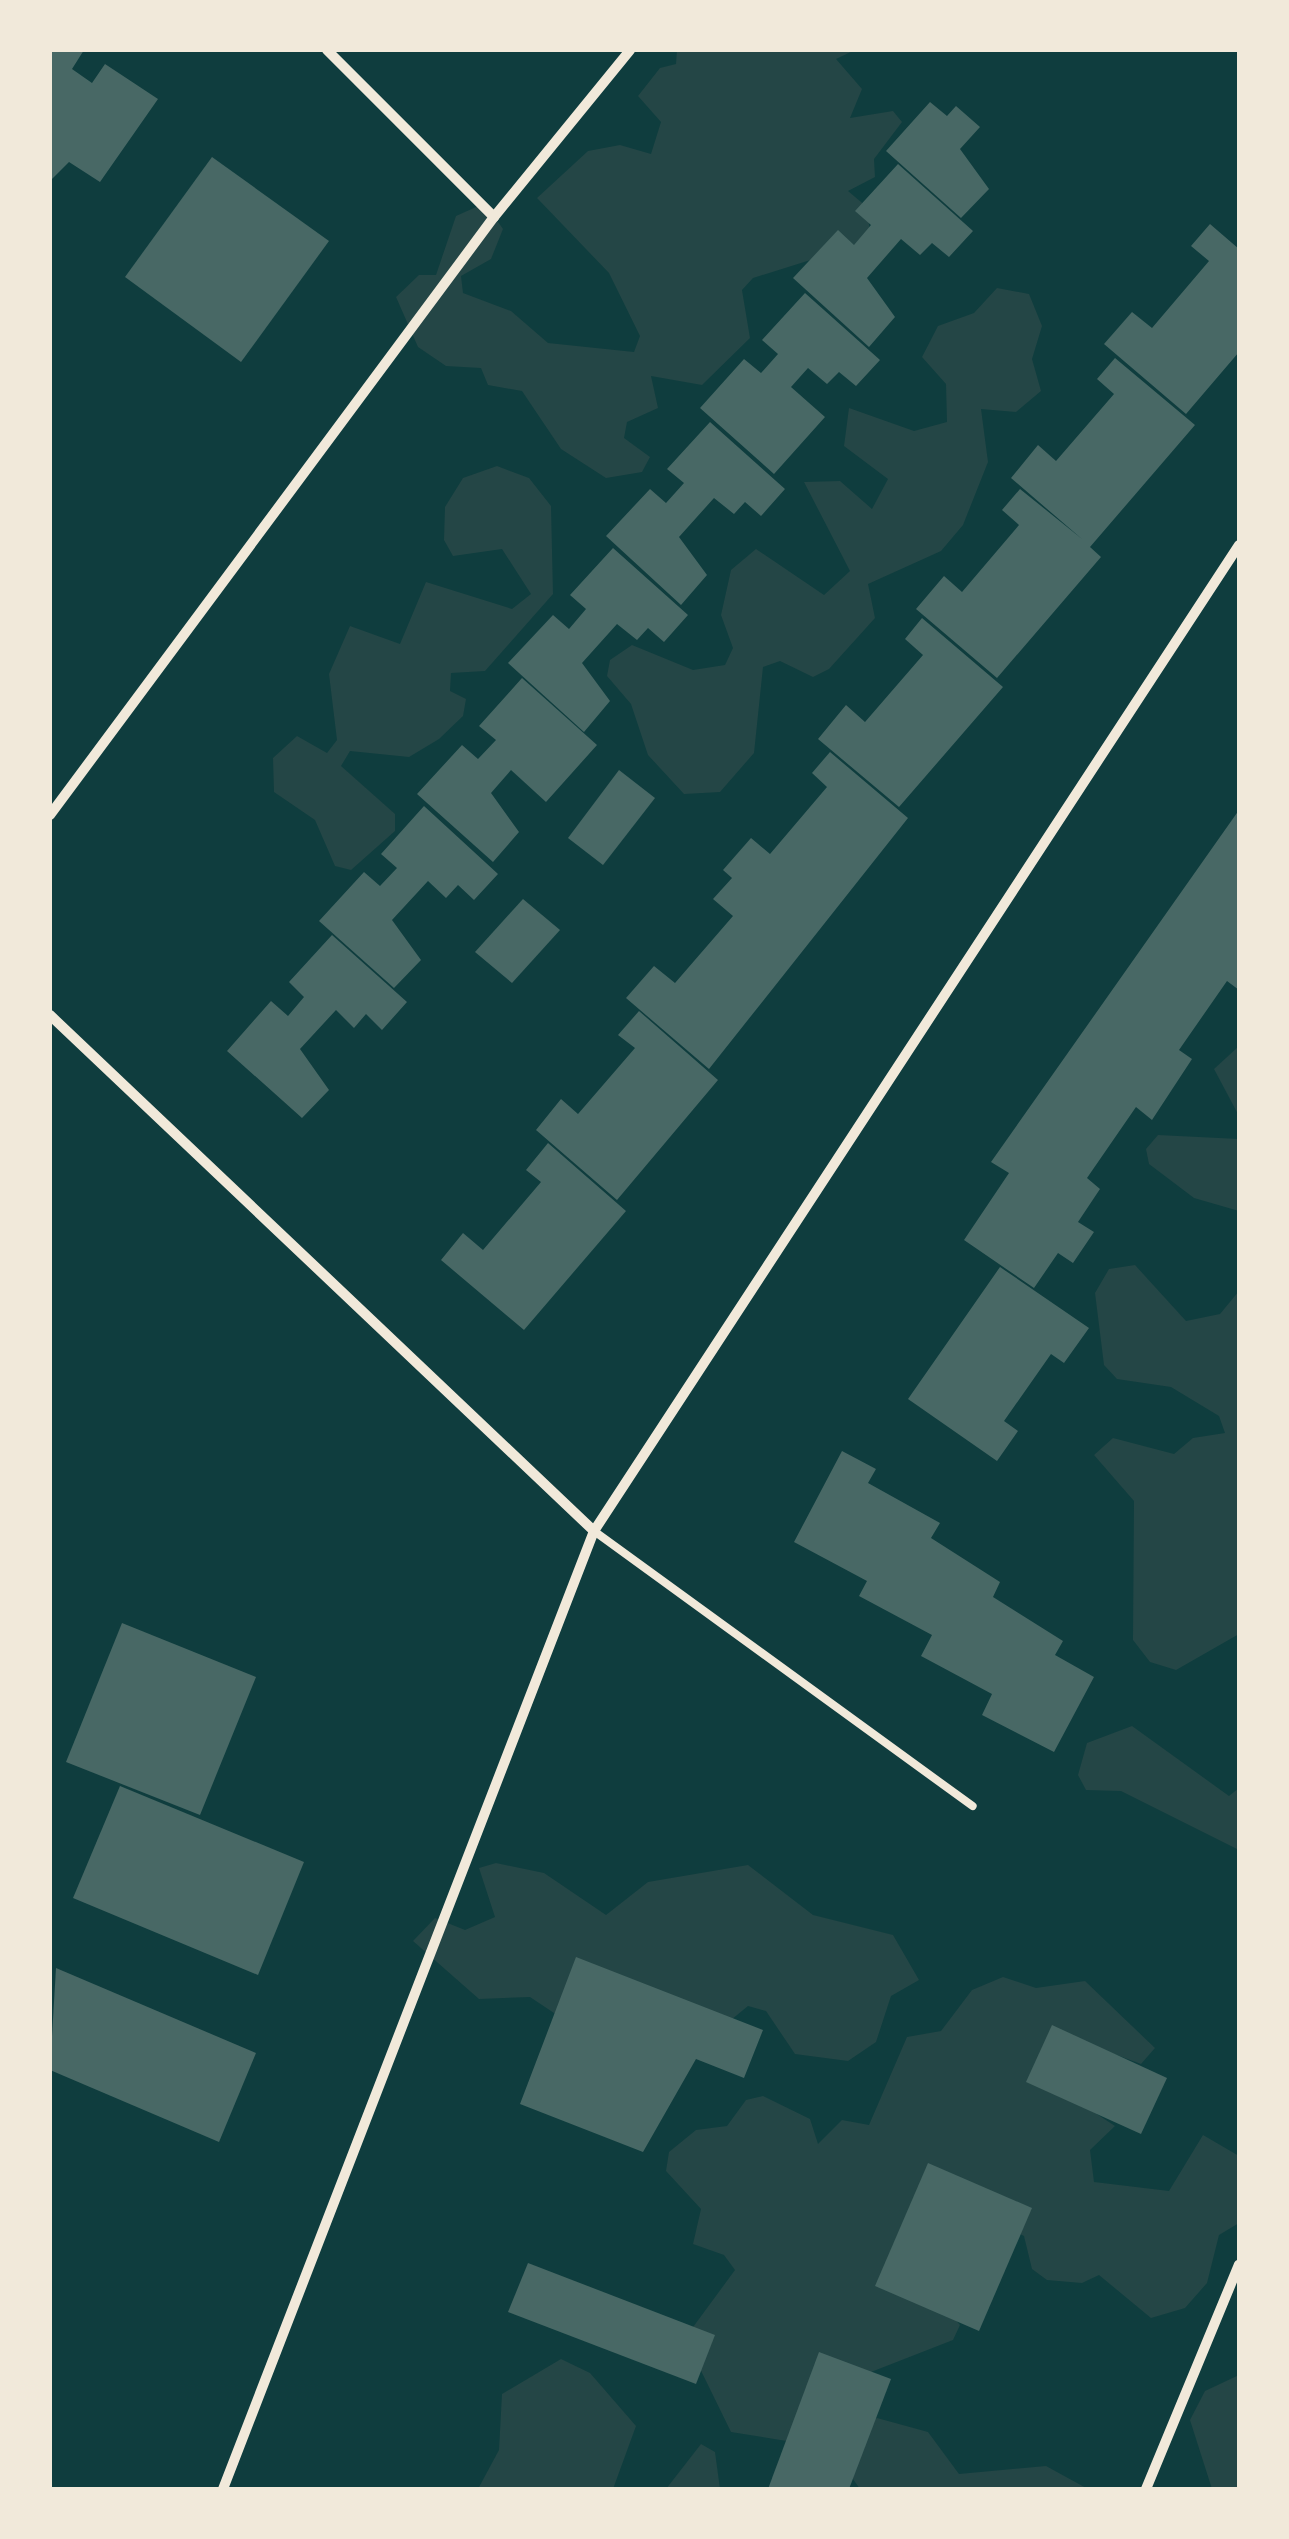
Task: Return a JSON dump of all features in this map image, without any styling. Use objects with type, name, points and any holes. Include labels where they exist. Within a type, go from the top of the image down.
[{"type":"street","points":[[327,50],[494,216]]},
{"type":"street","points":[[50,815],[494,216],[630,50]]},
{"type":"street","points":[[223,2489],[594,1532],[1239,545]]},
{"type":"street","points":[[50,1015],[594,1532]]},
{"type":"street","points":[[1146,2489],[1239,2264]]},
{"type":"lane","points":[[594,1532],[972,1806]]},
{"type":"shaded area","points":[[677,50],[855,50],[836,59],[862,89],[850,118],[893,111],[902,122],[874,159],[875,177],[848,191],[867,207],[871,241],[753,278],[742,290],[750,338],[702,385],[651,376],[658,408],[627,422],[624,438],[650,457],[642,472],[606,478],[561,449],[522,391],[488,385],[481,368],[446,366],[418,347],[396,297],[419,275],[436,275],[456,216],[485,203],[503,229],[491,259],[461,276],[463,293],[511,311],[548,343],[634,352],[640,336],[609,273],[537,198],[588,151],[620,145],[651,154],[661,122],[638,96],[660,68],[676,64]]},
{"type":"shaded area","points":[[997,288],[1029,294],[1042,326],[1032,359],[1041,391],[1016,412],[981,409],[988,462],[963,525],[941,551],[868,584],[875,618],[829,669],[813,677],[780,661],[763,667],[754,753],[720,792],[684,794],[648,755],[631,704],[607,676],[610,660],[632,645],[693,670],[725,665],[733,648],[721,615],[731,570],[756,549],[824,595],[850,571],[804,482],[840,481],[872,509],[888,479],[844,446],[849,408],[914,431],[947,422],[946,384],[922,357],[938,326],[974,313]]},
{"type":"shaded area","points":[[497,466],[529,478],[551,506],[553,594],[485,671],[451,673],[450,691],[466,699],[463,716],[439,739],[409,757],[350,751],[341,766],[395,814],[395,831],[351,870],[335,866],[315,820],[274,792],[273,758],[297,736],[327,753],[337,740],[329,674],[350,626],[400,644],[426,582],[512,609],[531,594],[502,549],[453,556],[444,540],[445,507],[463,478]]},
{"type":"shaded area","points":[[1239,1046],[1239,1116],[1214,1069]]},
{"type":"shaded area","points":[[1158,1135],[1239,1139],[1239,1211],[1194,1198],[1149,1164],[1146,1149]]},
{"type":"shaded area","points":[[1135,1265],[1186,1321],[1220,1314],[1239,1291],[1239,1634],[1176,1670],[1150,1662],[1133,1640],[1134,1501],[1094,1455],[1113,1438],[1174,1454],[1193,1438],[1225,1433],[1219,1416],[1171,1387],[1117,1379],[1104,1365],[1095,1293],[1109,1269]]},
{"type":"shaded area","points":[[1132,1726],[1229,1796],[1239,1788],[1239,1850],[1121,1791],[1086,1790],[1078,1775],[1087,1743]]},
{"type":"shaded area","points":[[496,1863],[544,1873],[606,1915],[648,1882],[748,1865],[813,1915],[893,1935],[919,1980],[891,1996],[876,2042],[848,2061],[795,2054],[766,2011],[748,2006],[720,2029],[632,1980],[560,2017],[530,1997],[479,1999],[413,1941],[435,1918],[465,1930],[495,1917],[479,1868]]},
{"type":"shaded area","points":[[1003,1977],[1036,1988],[1085,1981],[1155,2048],[1141,2064],[1103,2050],[1074,2099],[1115,2126],[1090,2150],[1094,2182],[1169,2191],[1203,2135],[1239,2156],[1239,2223],[1219,2235],[1207,2283],[1185,2308],[1151,2318],[1099,2275],[1082,2283],[1047,2280],[1032,2269],[1024,2236],[1008,2228],[950,2313],[960,2325],[953,2340],[871,2372],[799,2443],[731,2432],[685,2338],[735,2270],[724,2255],[693,2244],[701,2209],[666,2171],[669,2152],[696,2130],[727,2126],[746,2100],[763,2096],[810,2119],[818,2144],[842,2120],[869,2125],[907,2037],[941,2031],[972,1990]]},
{"type":"shaded area","points":[[561,2359],[590,2373],[636,2426],[613,2489],[478,2489],[499,2450],[502,2394]]},
{"type":"shaded area","points":[[1239,2375],[1239,2489],[1212,2489],[1190,2420],[1205,2391]]},
{"type":"shaded area","points":[[877,2418],[928,2432],[959,2474],[1046,2466],[1088,2489],[860,2489],[848,2472],[861,2426]]},
{"type":"shaded area","points":[[701,2444],[715,2452],[720,2489],[666,2489]]},
{"type":"building","points":[[50,50],[84,50],[72,69],[92,83],[105,64],[158,99],[100,182],[69,162],[50,181]]},
{"type":"building","points":[[930,102],[947,116],[956,106],[980,127],[960,149],[989,189],[961,218],[886,151]]},
{"type":"building","points":[[212,157],[329,241],[241,362],[125,277]]},
{"type":"building","points":[[898,164],[973,231],[949,257],[932,243],[920,255],[901,239],[867,278],[895,317],[869,347],[793,278],[838,230],[854,245],[871,225],[855,211]]},
{"type":"building","points":[[1210,224],[1239,249],[1239,352],[1186,414],[1104,344],[1132,312],[1152,328],[1209,261],[1191,246]]},
{"type":"building","points":[[805,293],[880,360],[856,386],[839,372],[827,384],[808,368],[791,387],[825,417],[774,474],[700,408],[744,359],[761,373],[778,354],[762,340]]},
{"type":"building","points":[[1115,358],[1195,425],[1090,547],[1101,557],[997,678],[916,609],[944,576],[962,592],[1019,525],[1002,510],[1020,489],[1082,539],[1011,478],[1038,445],[1056,461],[1114,394],[1097,379]]},
{"type":"building","points":[[710,422],[785,489],[761,516],[745,502],[734,514],[714,498],[679,537],[707,575],[681,605],[606,536],[650,489],[666,503],[684,483],[667,469]]},
{"type":"building","points":[[613,548],[688,615],[664,642],[648,628],[637,640],[617,624],[582,663],[610,701],[584,732],[508,663],[553,615],[569,629],[586,609],[570,595]]},
{"type":"building","points":[[922,618],[1003,687],[899,807],[818,739],[846,705],[865,722],[923,655],[905,639]]},
{"type":"building","points":[[522,678],[597,745],[546,802],[511,770],[491,793],[519,832],[493,862],[417,794],[462,745],[478,759],[496,740],[479,726]]},
{"type":"building","points":[[830,752],[908,818],[709,1069],[626,998],[654,966],[675,983],[733,916],[713,899],[732,878],[723,870],[751,838],[770,854],[827,787],[812,773]]},
{"type":"building","points":[[619,770],[655,798],[603,865],[568,838]]},
{"type":"building","points":[[424,806],[498,874],[474,900],[458,885],[446,898],[428,881],[392,920],[421,960],[394,988],[319,921],[364,872],[380,886],[397,868],[381,854]]},
{"type":"building","points":[[1239,810],[1239,990],[1227,981],[1179,1050],[1192,1059],[1152,1120],[1136,1107],[1087,1178],[1100,1189],[1078,1222],[1094,1232],[1073,1263],[1058,1253],[1034,1288],[964,1240],[1009,1173],[991,1162]]},
{"type":"building","points":[[523,899],[560,930],[512,983],[475,952]]},
{"type":"building","points":[[332,935],[407,1002],[382,1030],[366,1014],[354,1028],[336,1010],[300,1049],[329,1090],[302,1118],[227,1051],[271,1001],[288,1016],[304,997],[289,982]]},
{"type":"building","points":[[639,1011],[718,1080],[617,1200],[536,1130],[561,1099],[578,1114],[635,1048],[618,1035]]},
{"type":"building","points":[[548,1143],[626,1211],[524,1330],[441,1260],[463,1233],[483,1250],[541,1182],[526,1170]]},
{"type":"building","points":[[1000,1267],[1089,1328],[1064,1363],[1051,1354],[1004,1421],[1018,1431],[997,1461],[908,1399]]},
{"type":"building","points":[[842,1451],[876,1469],[868,1483],[940,1523],[931,1538],[1000,1582],[993,1597],[1063,1641],[1055,1655],[1094,1677],[1054,1752],[982,1715],[992,1694],[921,1656],[932,1635],[859,1596],[867,1581],[794,1542]]},
{"type":"building","points":[[122,1623],[256,1677],[200,1815],[66,1762]]},
{"type":"building","points":[[120,1786],[304,1862],[258,1975],[73,1898]]},
{"type":"building","points":[[576,1957],[763,2030],[744,2078],[696,2059],[643,2152],[520,2104]]},
{"type":"building","points":[[56,1968],[256,2053],[219,2142],[50,2070]]},
{"type":"building","points":[[1052,2025],[1167,2078],[1141,2134],[1026,2082]]},
{"type":"building","points":[[928,2163],[1032,2208],[979,2331],[875,2286]]},
{"type":"building","points":[[528,2263],[715,2335],[696,2384],[508,2312]]},
{"type":"building","points":[[819,2352],[891,2379],[849,2489],[768,2489]]}]
